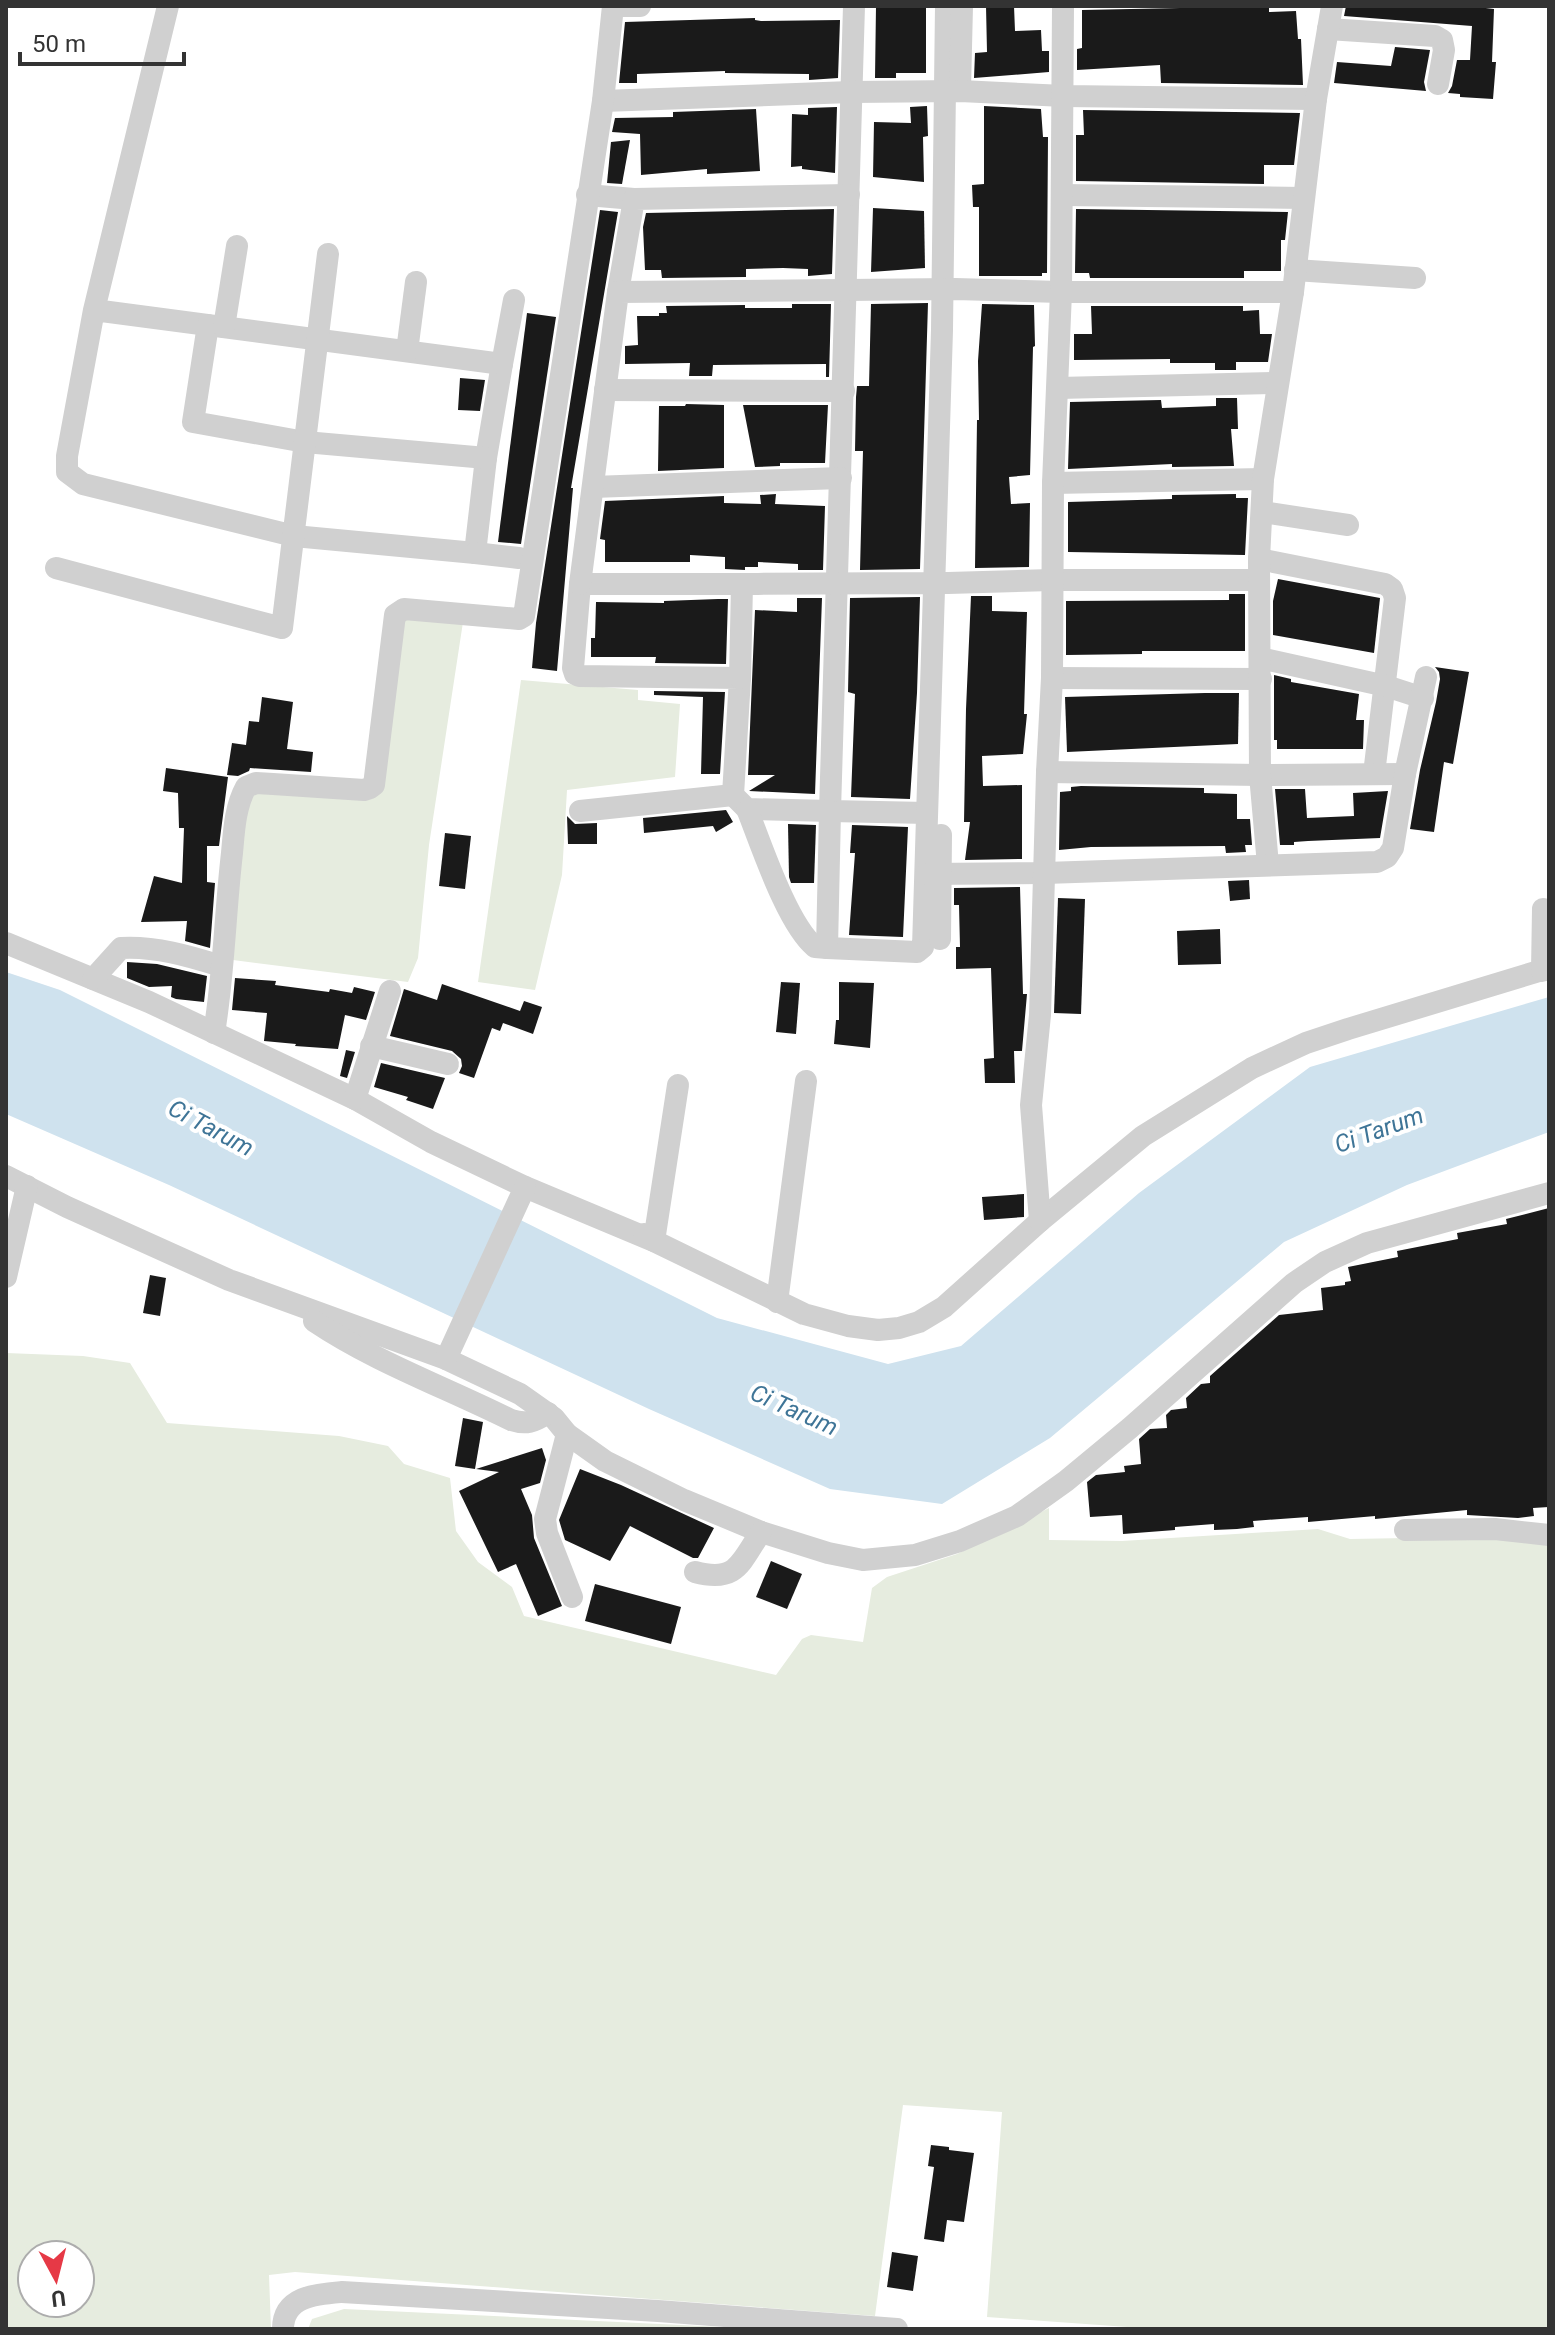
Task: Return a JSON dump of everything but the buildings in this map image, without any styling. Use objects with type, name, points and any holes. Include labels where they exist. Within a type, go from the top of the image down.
[{"type":"street","points":[[168,6],[94,310],[67,456],[67,472],[83,484],[294,536],[519,558]]},
{"type":"street","points":[[214,1033],[221,992],[227,892],[238,804],[246,787],[264,783],[364,790],[374,785],[395,615],[399,611],[519,619],[524,616],[603,101],[613,6],[640,6]]},
{"type":"street","points":[[827,948],[854,6]]},
{"type":"street","points":[[742,584],[740,802],[779,887],[799,928],[815,947],[917,952],[923,947],[932,874],[942,583],[952,92],[946,6]]},
{"type":"street","points":[[952,92],[962,6]]},
{"type":"street","points":[[1040,1221],[1031,1105],[1040,1015],[1052,678],[1053,483],[1061,292],[1063,6]]},
{"type":"street","points":[[1268,865],[1260,775],[1259,569],[1263,479],[1294,281],[1316,99],[1332,6]]},
{"type":"street","points":[[1328,29],[1435,36],[1442,40],[1444,50],[1438,84]]},
{"type":"street","points":[[603,101],[851,92],[1316,99]]},
{"type":"street","points":[[587,195],[634,199],[849,195]]},
{"type":"street","points":[[1062,195],[1303,198]]},
{"type":"street","points":[[634,199],[605,390],[580,584],[573,668],[579,676],[740,678]]},
{"type":"street","points":[[237,246],[193,422],[305,442],[486,458]]},
{"type":"street","points":[[56,568],[282,628],[328,254]]},
{"type":"street","points":[[618,292],[846,289],[1061,292],[1415,278]]},
{"type":"street","points":[[407,351],[416,282]]},
{"type":"street","points":[[475,553],[486,458],[514,300]]},
{"type":"street","points":[[94,310],[502,364]]},
{"type":"street","points":[[1058,388],[1277,383]]},
{"type":"street","points":[[605,390],[844,391]]},
{"type":"street","points":[[593,487],[841,478]]},
{"type":"street","points":[[1053,483],[1263,479]]},
{"type":"street","points":[[1262,512],[1348,525]]},
{"type":"street","points":[[580,584],[942,583],[1259,569],[1385,584],[1392,589],[1395,598],[1374,774]]},
{"type":"street","points":[[932,874],[1377,862],[1387,857],[1393,848],[1424,687],[1386,686],[1260,669],[1052,678]]},
{"type":"street","points":[[937,713],[927,813],[940,939]]},
{"type":"street","points":[[1047,772],[1405,774]]},
{"type":"street","points":[[580,811],[740,802],[830,811],[927,813]]},
{"type":"street","points":[[6,943],[149,1002],[355,1099],[523,1192],[654,1241],[804,1314],[848,1326],[878,1330],[919,1322],[944,1307],[1040,1221],[1143,1136],[1252,1068],[1306,1043],[1545,969],[1543,909]]},
{"type":"street","points":[[93,979],[121,948],[168,951],[221,966]]},
{"type":"street","points":[[355,1099],[390,991]]},
{"type":"street","points":[[371,1046],[448,1064]]},
{"type":"street","points":[[777,1302],[806,1081]]},
{"type":"street","points":[[654,1241],[678,1085]]},
{"type":"street","points":[[403,1126],[445,1136],[503,1159],[605,1208],[654,1241]]},
{"type":"street","points":[[6,1176],[229,1280],[448,1354],[520,1394],[548,1413],[567,1434],[605,1461],[642,1480],[761,1532],[828,1553],[863,1560],[915,1555],[960,1541],[1017,1516],[1066,1481],[1294,1283],[1325,1262],[1367,1243],[1549,1193]]},
{"type":"street","points":[[7,1272],[27,1186]]},
{"type":"street","points":[[448,1354],[523,1192]]},
{"type":"street","points":[[295,1304],[310,1319],[367,1352],[511,1420],[523,1424],[548,1413]]},
{"type":"street","points":[[567,1434],[545,1519],[547,1533],[572,1597]]},
{"type":"street","points":[[1405,1530],[1495,1529],[1549,1535]]},
{"type":"street","points":[[695,1572],[723,1576],[736,1569],[761,1532]]},
{"type":"street","points":[[283,2329],[283,2321],[293,2303],[310,2295],[342,2292],[897,2329]]},
{"type":"shaded area","points":[[403,616],[463,622],[429,845],[418,958],[408,982],[233,960],[239,853],[250,790],[376,793]]},
{"type":"shaded area","points":[[521,680],[638,690],[638,700],[680,704],[675,777],[567,790],[562,875],[535,990],[478,982]]},
{"type":"shaded area","points":[[6,1353],[83,1356],[130,1363],[167,1423],[339,1436],[388,1446],[404,1464],[450,1478],[456,1531],[478,1562],[512,1587],[524,1616],[776,1675],[802,1639],[811,1635],[863,1642],[872,1588],[887,1577],[957,1554],[1049,1508],[1049,1540],[1122,1541],[1318,1529],[1350,1539],[1520,1536],[1549,1543],[1549,2329],[1155,2329],[987,2317],[1002,2112],[903,2105],[875,2316],[295,2272],[269,2275],[271,2329],[6,2329]]},
{"type":"shaded area","points":[[344,2309],[766,2329],[308,2329],[312,2319]]},
{"type":"water","name":"Ci Tarum","points":[[6,972],[60,990],[717,1318],[888,1364],[961,1346],[1139,1193],[1310,1067],[1549,997],[1549,1132],[1407,1185],[1284,1242],[1050,1438],[942,1504],[830,1489],[649,1409],[169,1185],[6,1114]]}]
